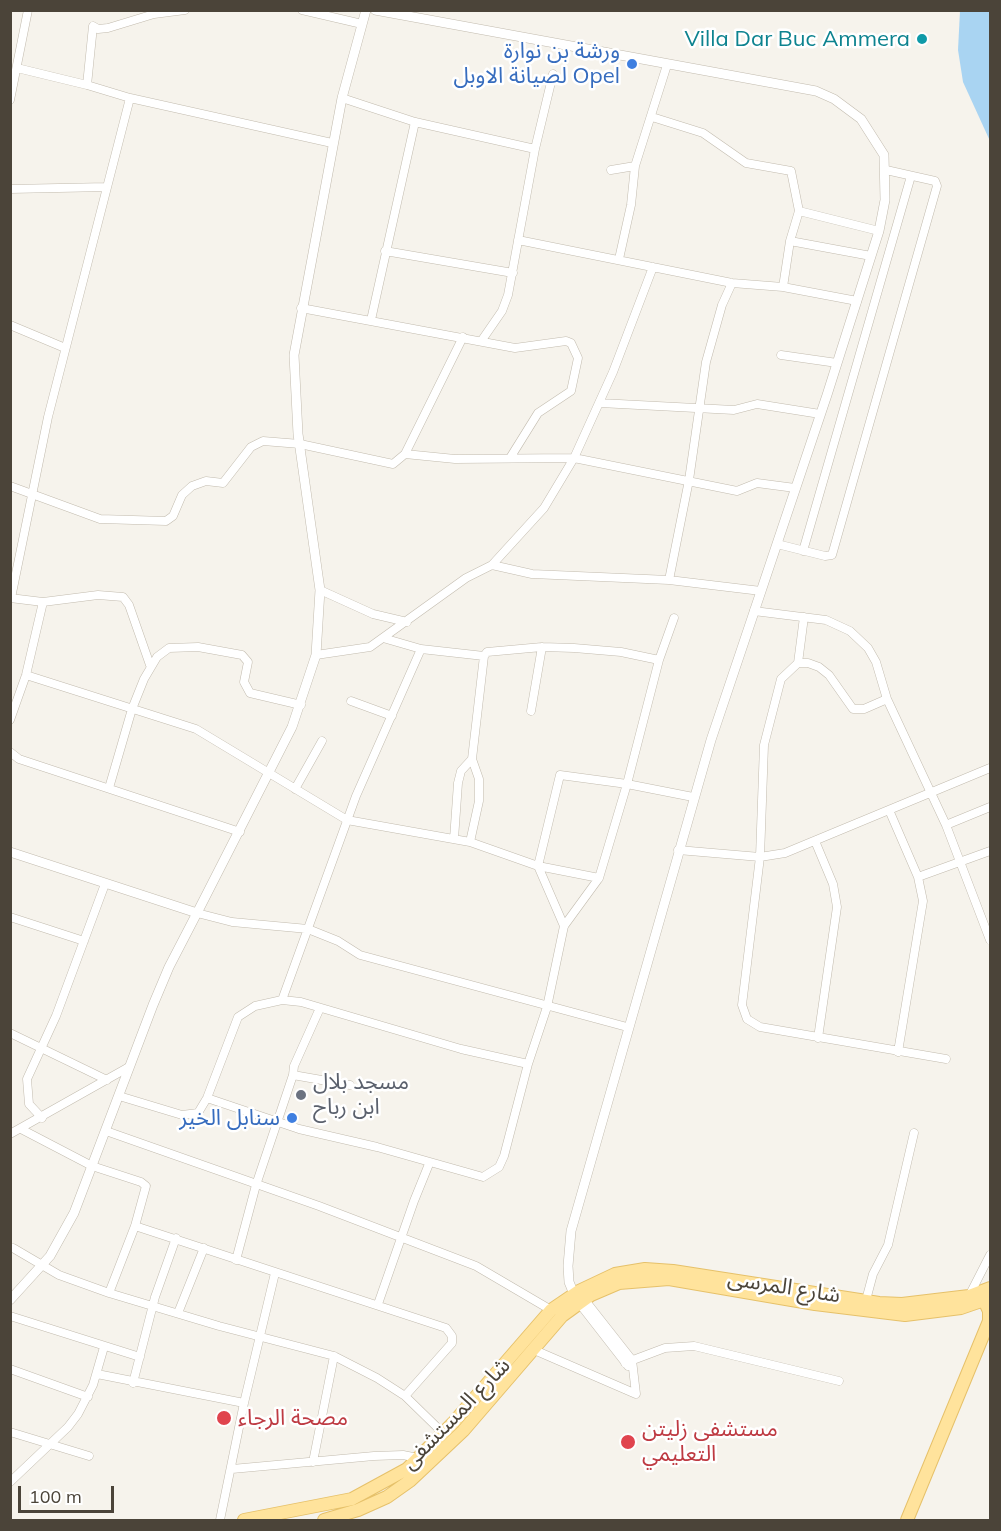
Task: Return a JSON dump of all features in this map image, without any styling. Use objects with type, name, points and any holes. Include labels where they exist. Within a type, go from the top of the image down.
[{"type":"main road","name":"شارع المرسى","points":[[579,1297],[615,1275],[659,1269],[902,1304],[981,1297]]},
{"type":"main road","name":"شارع المرسى","points":[[579,1297],[619,1283],[658,1278],[905,1315],[981,1297]]},
{"type":"main road","name":"شارع المستشفى","points":[[244,1521],[352,1499],[381,1486],[418,1458],[444,1434],[553,1308],[579,1297]]},
{"type":"main road","name":"شارع المستشفى","points":[[324,1521],[368,1506],[411,1480],[463,1431],[579,1297]]},
{"type":"main road","points":[[907,1521],[989,1321],[981,1297]]},
{"type":"street","points":[[10,100],[28,10]]},
{"type":"street","points":[[87,85],[93,26],[98,29],[108,28],[154,14],[185,10]]},
{"type":"street","points":[[302,10],[362,24]]},
{"type":"street","points":[[10,1300],[42,1267],[66,1228],[169,967],[270,774],[301,705],[316,655],[320,590],[293,376],[301,308],[332,143],[366,10]]},
{"type":"street","points":[[375,10],[667,65],[745,77],[825,94],[847,108],[867,126],[884,155],[886,170],[885,200],[879,231],[693,797],[571,1230],[567,1252],[569,1279],[579,1297],[629,1361],[635,1374],[636,1394],[532,1349]]},
{"type":"street","points":[[619,259],[631,205],[635,166],[667,65]]},
{"type":"street","points":[[17,68],[130,98],[332,143]]},
{"type":"street","points":[[482,340],[502,311],[513,273],[535,149],[553,74]]},
{"type":"street","points":[[130,98],[30,493],[11,598],[43,602],[98,595],[123,597],[129,604],[150,665]]},
{"type":"street","points":[[342,98],[415,122],[535,149]]},
{"type":"street","points":[[652,117],[703,133],[746,163],[789,169],[794,179],[800,211],[790,241],[783,287]]},
{"type":"street","points":[[371,320],[415,122]]},
{"type":"street","points":[[611,170],[635,166]]},
{"type":"street","points":[[777,544],[830,556],[835,543],[937,186],[935,181],[886,170]]},
{"type":"street","points":[[803,551],[911,176]]},
{"type":"street","points":[[10,189],[107,187]]},
{"type":"street","points":[[800,211],[879,231]]},
{"type":"street","points":[[518,240],[732,283],[783,287],[857,301]]},
{"type":"street","points":[[790,241],[871,256]]},
{"type":"street","points":[[386,251],[513,273]]},
{"type":"street","points":[[316,655],[370,647],[457,584],[492,565],[544,508],[574,458],[600,403],[653,267]]},
{"type":"street","points":[[669,580],[689,480],[714,332],[732,283]]},
{"type":"street","points":[[301,308],[371,320],[417,331],[482,340],[514,348],[566,341],[575,346],[578,352],[571,391],[538,413],[510,458]]},
{"type":"street","points":[[10,325],[65,348]]},
{"type":"street","points":[[10,486],[100,519],[166,521],[173,516],[182,495],[192,486],[206,481],[219,484],[226,481],[257,443],[263,441],[300,444],[389,464],[398,462],[405,454],[463,337]]},
{"type":"street","points":[[781,355],[837,363]]},
{"type":"street","points":[[600,403],[700,410],[739,410],[757,404],[820,414]]},
{"type":"street","points":[[405,454],[455,459],[574,458],[737,490],[757,483],[795,489]]},
{"type":"street","points":[[492,565],[532,574],[669,580],[761,591]]},
{"type":"street","points":[[320,590],[367,612],[407,622]]},
{"type":"street","points":[[10,720],[26,675],[43,602]]},
{"type":"street","points":[[754,611],[834,623],[862,642],[876,662],[887,699],[946,825],[990,940]]},
{"type":"street","points":[[804,617],[798,663],[781,679],[764,745],[760,857],[742,1005],[744,1012],[747,1019],[760,1028],[946,1059]]},
{"type":"street","points":[[207,1098],[277,1123],[377,1147],[429,1164],[483,1177],[499,1167],[528,1064],[547,1007],[564,926],[599,878],[627,784],[658,660],[674,618]]},
{"type":"street","points":[[383,638],[421,649],[484,656],[494,650],[542,647],[603,650],[658,660]]},
{"type":"street","points":[[109,788],[132,709],[150,665],[169,648],[178,646],[242,655],[248,662],[244,682],[250,693],[301,705]]},
{"type":"street","points":[[531,711],[542,647]]},
{"type":"street","points":[[282,1000],[347,820],[421,649]]},
{"type":"street","points":[[470,842],[480,786],[472,759],[484,656]]},
{"type":"street","points":[[798,663],[819,667],[836,683],[853,709],[861,710],[887,699]]},
{"type":"street","points":[[26,675],[196,729],[347,820],[470,842],[538,866],[599,878]]},
{"type":"street","points":[[351,701],[392,716]]},
{"type":"street","points":[[296,789],[322,741]]},
{"type":"street","points":[[10,752],[19,759],[240,832]]},
{"type":"street","points":[[454,839],[458,783],[461,771],[472,759]]},
{"type":"street","points":[[678,850],[760,857],[785,853],[990,768]]},
{"type":"street","points":[[564,926],[538,866],[558,776],[561,774],[627,784],[693,797]]},
{"type":"street","points":[[946,825],[990,807]]},
{"type":"street","points":[[889,810],[918,877],[922,909],[898,1052]]},
{"type":"street","points":[[815,841],[832,884],[837,914],[818,1038]]},
{"type":"street","points":[[918,877],[990,851]]},
{"type":"street","points":[[10,852],[197,913],[232,922],[308,929],[338,941],[360,955],[627,1027]]},
{"type":"street","points":[[42,1118],[34,1112],[27,1097],[27,1079],[40,1046],[56,1016],[105,884]]},
{"type":"street","points":[[10,917],[84,941]]},
{"type":"street","points":[[119,1096],[190,1115],[200,1111],[238,1017],[255,1006],[282,1000],[320,1008],[460,1049],[528,1064]]},
{"type":"street","points":[[236,1260],[256,1185],[294,1066],[320,1008]]},
{"type":"street","points":[[10,1033],[107,1080]]},
{"type":"street","points":[[10,1134],[129,1067]]},
{"type":"street","points":[[293,1075],[350,1085]]},
{"type":"street","points":[[21,1129],[92,1166],[144,1183],[146,1189],[135,1226],[109,1293]]},
{"type":"street","points":[[106,1131],[476,1266],[553,1308],[569,1279]]},
{"type":"street","points":[[866,1300],[873,1274],[888,1245],[914,1133]]},
{"type":"street","points":[[378,1304],[429,1164]]},
{"type":"street","points":[[135,1226],[446,1328],[452,1336],[452,1343],[405,1396]]},
{"type":"street","points":[[133,1383],[176,1238]]},
{"type":"street","points":[[13,1248],[42,1267],[109,1293],[334,1356],[377,1378],[405,1396],[444,1434]]},
{"type":"street","points":[[178,1313],[204,1248]]},
{"type":"street","points":[[981,1297],[990,1255]]},
{"type":"street","points":[[220,1521],[244,1403],[276,1273]]},
{"type":"street","points":[[10,1316],[140,1357]]},
{"type":"street","points":[[629,1361],[672,1347],[694,1346],[839,1381]]},
{"type":"street","points":[[10,1482],[68,1427],[88,1396],[104,1347]]},
{"type":"street","points":[[313,1462],[334,1356]]},
{"type":"street","points":[[10,1369],[88,1396]]},
{"type":"street","points":[[97,1374],[133,1383],[244,1403]]},
{"type":"street","points":[[10,1432],[89,1456]]},
{"type":"street","points":[[232,1469],[394,1455],[418,1458]]},
{"type":"water","points":[[960,11],[990,11],[990,141],[963,82],[958,50]]},
{"type":"place","name":"Villa Dar Buc Ammera","points":[[922,39]]},
{"type":"place","name":"ورشة بن نوارة لصيانة الاوبل Opel","points":[[632,64]]},
{"type":"place","name":"مسجد بلال ابن رباح","points":[[301,1095]]},
{"type":"place","name":"سنابل الخير","points":[[292,1118]]},
{"type":"place","name":"مصحة الرجاء","points":[[224,1418]]},
{"type":"place","name":"مستشفى زليتن التعليمي","points":[[628,1442]]}]
